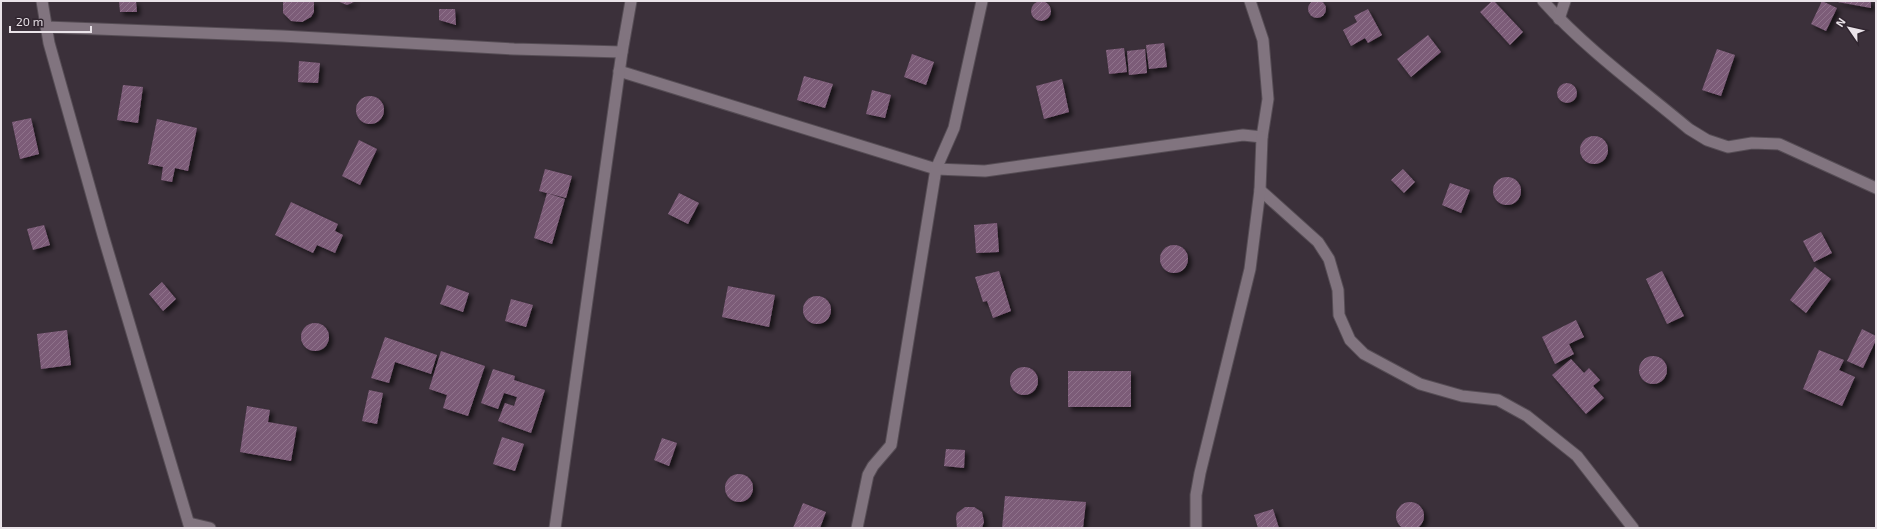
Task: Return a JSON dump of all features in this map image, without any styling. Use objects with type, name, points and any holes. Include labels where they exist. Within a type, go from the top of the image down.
[{"type":"street","points":[[42,1],[49,43],[103,235],[189,525],[210,528]]},
{"type":"street","points":[[556,528],[619,71],[631,1]]},
{"type":"street","points":[[857,528],[868,475],[873,466],[891,445],[936,169],[954,128],[982,1]]},
{"type":"street","points":[[1196,528],[1196,495],[1200,473],[1250,268],[1260,190],[1262,137],[1268,99],[1263,40],[1250,1]]},
{"type":"street","points":[[1543,1],[1559,19],[1689,129],[1707,140],[1728,148],[1752,143],[1779,144],[1876,188]]},
{"type":"street","points":[[1559,19],[1565,1]]},
{"type":"street","points":[[46,27],[282,36],[514,49],[622,52]]},
{"type":"street","points":[[619,71],[936,169],[986,172],[1243,135],[1262,137]]},
{"type":"street","points":[[1260,190],[1318,242],[1329,259],[1338,290],[1339,315],[1350,340],[1364,354],[1420,384],[1462,396],[1498,400],[1527,416],[1577,456],[1633,528]]},
{"type":"building","points":[[1313,0],[1321,0],[1326,5],[1324,16],[1321,18],[1313,18],[1308,13],[1308,5]]},
{"type":"building","points":[[119,1],[136,1],[137,12],[120,12]]},
{"type":"building","points":[[283,1],[314,1],[314,12],[311,17],[302,22],[291,21],[283,13]]},
{"type":"building","points":[[337,1],[356,1],[347,5]]},
{"type":"building","points":[[1041,1],[1048,4],[1051,11],[1048,18],[1041,21],[1034,18],[1031,11],[1034,4]]},
{"type":"building","points":[[1492,1],[1494,1],[1523,32],[1510,45],[1480,12]]},
{"type":"building","points":[[1822,1],[1837,8],[1826,31],[1811,24]]},
{"type":"building","points":[[1832,1],[1871,1],[1871,8]]},
{"type":"building","points":[[439,9],[455,9],[456,25],[439,20]]},
{"type":"building","points":[[1368,9],[1382,35],[1368,43],[1365,38],[1351,46],[1343,30],[1357,22],[1354,16]]},
{"type":"building","points":[[1428,35],[1441,52],[1411,77],[1397,59]]},
{"type":"building","points":[[1164,43],[1167,67],[1149,69],[1146,45]]},
{"type":"building","points":[[1124,48],[1127,72],[1109,74],[1106,50]]},
{"type":"building","points":[[1145,49],[1147,73],[1129,75],[1127,51]]},
{"type":"building","points":[[1717,49],[1735,55],[1721,96],[1702,90]]},
{"type":"building","points":[[912,54],[934,62],[926,85],[904,77]]},
{"type":"building","points":[[299,61],[320,63],[318,83],[298,82]]},
{"type":"building","points":[[804,76],[833,84],[825,108],[797,100]]},
{"type":"building","points":[[1062,79],[1069,112],[1044,119],[1036,86]]},
{"type":"building","points":[[1567,83],[1574,86],[1577,93],[1574,100],[1567,103],[1560,100],[1557,93],[1560,86]]},
{"type":"building","points":[[123,85],[143,87],[138,123],[117,120]]},
{"type":"building","points":[[872,90],[891,95],[885,118],[866,114]]},
{"type":"building","points":[[370,96],[376,97],[380,100],[383,104],[383,116],[380,120],[376,123],[370,124],[364,123],[360,120],[357,116],[356,110],[357,104],[360,100],[364,97]]},
{"type":"building","points":[[31,118],[39,154],[20,159],[12,122]]},
{"type":"building","points":[[157,119],[197,128],[188,171],[175,168],[172,182],[161,180],[163,167],[148,164]]},
{"type":"building","points":[[1594,136],[1600,137],[1604,140],[1607,144],[1607,156],[1604,160],[1600,163],[1594,164],[1588,163],[1584,160],[1581,156],[1580,150],[1581,144],[1584,140],[1588,137]]},
{"type":"building","points":[[359,140],[377,149],[360,185],[342,176]]},
{"type":"building","points":[[545,169],[572,176],[566,198],[539,191]]},
{"type":"building","points":[[1403,169],[1415,182],[1404,193],[1391,180]]},
{"type":"building","points":[[1507,177],[1513,178],[1517,181],[1520,185],[1520,197],[1517,201],[1513,204],[1507,205],[1501,204],[1497,201],[1494,197],[1493,191],[1494,185],[1497,181],[1501,178]]},
{"type":"building","points":[[1450,183],[1470,190],[1461,213],[1442,205]]},
{"type":"building","points":[[547,193],[565,199],[552,244],[534,238]]},
{"type":"building","points":[[679,193],[699,203],[688,224],[668,214]]},
{"type":"building","points":[[291,202],[338,224],[335,231],[343,235],[335,253],[317,245],[313,253],[275,235]]},
{"type":"building","points":[[997,223],[999,252],[976,253],[974,225]]},
{"type":"building","points":[[44,225],[50,245],[33,250],[27,229]]},
{"type":"building","points":[[1821,232],[1832,253],[1814,262],[1803,241]]},
{"type":"building","points":[[1174,245],[1180,246],[1184,249],[1187,253],[1187,265],[1184,269],[1180,272],[1174,273],[1168,272],[1164,269],[1161,265],[1160,259],[1161,253],[1164,249],[1168,246]]},
{"type":"building","points":[[1815,267],[1831,279],[1806,313],[1790,300]]},
{"type":"building","points":[[999,271],[1011,311],[993,318],[987,301],[983,302],[975,277]]},
{"type":"building","points":[[1662,271],[1684,316],[1667,324],[1646,279]]},
{"type":"building","points":[[162,282],[176,299],[163,311],[149,294]]},
{"type":"building","points":[[447,285],[469,293],[463,312],[440,304]]},
{"type":"building","points":[[728,286],[775,295],[769,327],[722,317]]},
{"type":"building","points":[[817,296],[823,297],[827,300],[830,304],[830,316],[827,320],[823,323],[817,324],[811,323],[807,320],[804,316],[803,310],[804,304],[807,300],[811,297]]},
{"type":"building","points":[[511,299],[533,305],[526,327],[505,321]]},
{"type":"building","points":[[1576,320],[1584,337],[1569,344],[1574,354],[1555,364],[1542,337]]},
{"type":"building","points":[[315,323],[321,324],[325,327],[328,331],[328,343],[325,347],[321,350],[315,351],[309,350],[305,347],[302,343],[301,337],[302,331],[305,327],[309,324]]},
{"type":"building","points":[[1862,329],[1876,336],[1876,340],[1863,368],[1847,361]]},
{"type":"building","points":[[67,330],[71,365],[41,369],[37,334]]},
{"type":"building","points":[[385,337],[437,355],[431,374],[395,362],[389,383],[371,378]]},
{"type":"building","points":[[1819,350],[1844,360],[1839,370],[1855,377],[1842,406],[1803,389]]},
{"type":"building","points":[[441,351],[485,366],[468,416],[443,408],[447,395],[429,389]]},
{"type":"building","points":[[1653,356],[1659,357],[1663,360],[1666,364],[1666,376],[1663,380],[1659,383],[1653,384],[1647,383],[1643,380],[1640,376],[1639,370],[1640,364],[1643,360],[1647,357]]},
{"type":"building","points":[[1571,359],[1584,373],[1589,368],[1600,380],[1593,386],[1604,398],[1586,414],[1552,375]]},
{"type":"building","points":[[1024,367],[1030,368],[1034,371],[1037,375],[1037,387],[1034,391],[1030,394],[1024,395],[1018,394],[1014,391],[1011,387],[1010,381],[1011,375],[1014,371],[1018,368]]},
{"type":"building","points":[[493,369],[515,376],[514,380],[545,390],[531,433],[498,421],[505,403],[514,406],[517,397],[504,393],[498,409],[481,403]]},
{"type":"building","points":[[1068,371],[1131,371],[1131,407],[1068,407]]},
{"type":"building","points":[[369,390],[383,393],[377,424],[362,421]]},
{"type":"building","points":[[247,406],[270,410],[268,422],[297,427],[291,461],[240,452]]},
{"type":"building","points":[[502,437],[524,444],[515,471],[493,464]]},
{"type":"building","points":[[662,438],[677,443],[669,466],[654,460]]},
{"type":"building","points":[[946,449],[965,450],[964,468],[944,466]]},
{"type":"building","points":[[739,474],[745,475],[749,478],[752,482],[752,494],[749,498],[745,501],[739,502],[733,501],[729,498],[726,494],[725,488],[726,482],[729,478],[733,475]]},
{"type":"building","points":[[1005,496],[1086,502],[1083,528],[1002,528]]},
{"type":"building","points":[[1410,502],[1420,506],[1424,516],[1420,526],[1410,530],[1400,526],[1396,516],[1400,506]]},
{"type":"building","points":[[803,503],[826,512],[820,528],[793,528]]},
{"type":"building","points":[[965,507],[974,507],[982,512],[984,522],[982,528],[957,528],[957,513]]},
{"type":"building","points":[[1273,509],[1279,528],[1258,528],[1254,515]]}]
